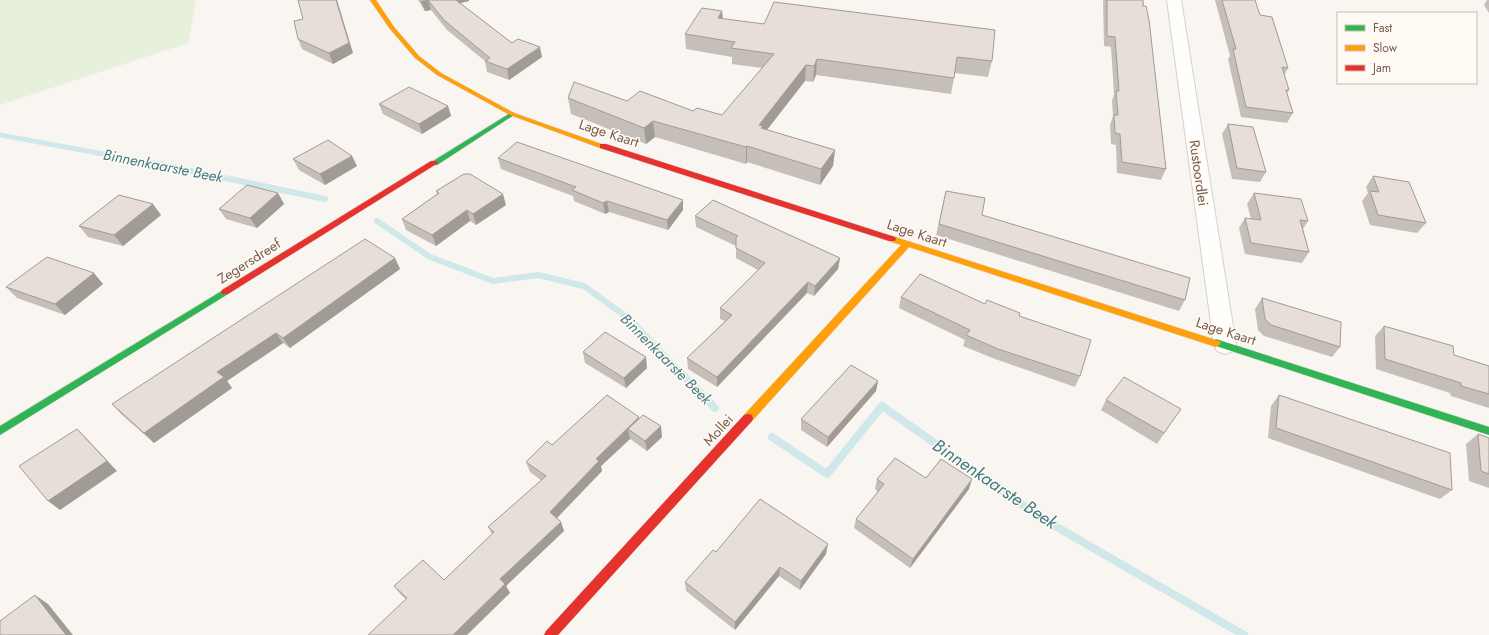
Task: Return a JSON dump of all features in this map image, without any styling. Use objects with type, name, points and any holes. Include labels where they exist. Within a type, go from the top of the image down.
[{"type":"street","name":"Lage Kaart","points":[[373,0],[392,28],[417,57],[439,74],[512,114],[565,134],[906,245],[1225,345],[1489,431]]},
{"type":"street","name":"Rustoordlei","points":[[1174,0],[1225,345]]},
{"type":"street","name":"Zegersdreef","points":[[0,431],[512,114]]},
{"type":"street","name":"Mollei","points":[[550,635],[906,245]]},
{"type":"green space","points":[[0,0],[196,1],[188,43],[0,105]]},
{"type":"building","points":[[298,0],[336,0],[349,43],[329,53],[298,39],[294,21],[303,19]]},
{"type":"building","points":[[428,0],[456,0],[512,43],[518,39],[540,47],[507,69],[485,61],[490,58],[444,20]]},
{"type":"building","points":[[1107,0],[1143,0],[1143,6],[1146,6],[1149,20],[1166,169],[1122,162],[1120,134],[1115,133],[1114,115],[1118,115],[1116,91],[1119,91],[1115,37],[1107,36]]},
{"type":"building","points":[[1222,0],[1255,0],[1260,15],[1272,17],[1288,68],[1282,67],[1289,90],[1286,90],[1293,113],[1246,107],[1233,49],[1236,49]]},
{"type":"building","points":[[774,2],[995,30],[992,61],[957,57],[954,78],[817,59],[814,66],[806,65],[759,125],[763,126],[761,128],[835,150],[821,169],[747,146],[746,147],[653,121],[644,128],[568,98],[574,82],[627,101],[640,91],[693,111],[697,108],[722,115],[774,54],[731,48],[735,42],[685,34],[702,8],[722,11],[718,18],[764,24]]},
{"type":"building","points":[[409,87],[448,106],[419,124],[379,104]]},
{"type":"building","points":[[1228,124],[1253,127],[1266,172],[1237,168]]},
{"type":"building","points":[[328,140],[352,156],[320,174],[293,159]]},
{"type":"building","points":[[517,142],[683,200],[667,220],[607,201],[603,203],[572,190],[576,187],[498,158]]},
{"type":"building","points":[[464,174],[470,174],[503,194],[473,214],[467,210],[432,235],[402,219],[439,193],[436,191]]},
{"type":"building","points":[[1373,176],[1409,182],[1426,223],[1378,215],[1370,191],[1379,192]]},
{"type":"building","points":[[247,185],[278,193],[250,218],[219,209]]},
{"type":"building","points":[[946,191],[985,198],[982,215],[1190,278],[1185,300],[939,224]]},
{"type":"building","points":[[1254,193],[1301,199],[1308,221],[1300,220],[1309,252],[1251,243],[1245,218],[1261,220]]},
{"type":"building","points":[[119,195],[153,204],[114,235],[79,226]]},
{"type":"building","points":[[713,200],[840,258],[815,286],[808,282],[717,377],[687,358],[732,315],[720,308],[765,263],[736,248],[736,238],[738,236],[695,216]]},
{"type":"building","points":[[365,239],[395,258],[283,338],[276,333],[217,372],[224,377],[144,433],[112,404]]},
{"type":"building","points":[[47,257],[94,273],[55,304],[6,287]]},
{"type":"building","points":[[920,274],[985,304],[987,300],[1020,313],[1019,316],[1091,340],[1080,376],[998,349],[966,335],[970,330],[901,297]]},
{"type":"building","points":[[1262,298],[1341,322],[1340,347],[1271,325],[1265,319]]},
{"type":"building","points":[[1384,326],[1453,346],[1454,355],[1489,366],[1489,394],[1461,386],[1461,383],[1385,359]]},
{"type":"building","points":[[605,332],[646,357],[624,378],[583,352]]},
{"type":"building","points":[[851,365],[878,381],[828,437],[801,419]]},
{"type":"building","points":[[1124,377],[1181,409],[1164,433],[1106,400]]},
{"type":"building","points":[[607,395],[639,417],[596,459],[599,461],[550,512],[561,522],[500,579],[505,584],[453,635],[368,635],[407,598],[394,586],[423,560],[444,580],[494,532],[488,527],[546,476],[526,462],[547,441],[552,445]]},
{"type":"building","points":[[1279,395],[1450,453],[1452,490],[1276,428]]},
{"type":"building","points":[[643,415],[661,426],[645,441],[628,429]]},
{"type":"building","points":[[77,429],[107,461],[48,501],[19,466]]},
{"type":"building","points":[[1478,434],[1489,438],[1489,474],[1481,471]]},
{"type":"building","points":[[895,458],[926,478],[941,459],[972,479],[913,559],[856,519],[884,484],[877,479]]},
{"type":"building","points":[[760,499],[828,544],[801,581],[780,567],[735,622],[685,582],[713,550],[716,552]]},
{"type":"building","points":[[35,595],[66,635],[0,635],[0,621]]},
{"type":"waterway","name":"Binnenkaarste Beek","points":[[0,135],[156,164]]},
{"type":"waterway","name":"Binnenkaarste Beek","points":[[156,164],[325,199]]},
{"type":"waterway","name":"Binnenkaarste Beek","points":[[377,221],[430,257],[493,281],[538,275],[584,286],[632,321],[680,372]]},
{"type":"waterway","name":"Binnenkaarste Beek","points":[[679,371],[715,408]]},
{"type":"waterway","name":"Binnenkaarste Beek","points":[[772,437],[827,474],[882,406],[1041,518],[1244,635]]},
{"type":"traffic: fast","points":[[434,163],[512,114]]},
{"type":"traffic: fast","points":[[0,431],[225,292]]},
{"type":"traffic: fast","points":[[1216,343],[1489,431]]},
{"type":"traffic: slow","points":[[373,0],[392,28],[417,57],[439,74],[512,114],[603,146]]},
{"type":"traffic: slow","points":[[892,239],[1216,343]]},
{"type":"traffic: slow","points":[[748,418],[906,245]]},
{"type":"traffic: jam","points":[[603,146],[892,239]]},
{"type":"traffic: jam","points":[[225,292],[434,163]]},
{"type":"traffic: jam","points":[[550,635],[748,418]]}]
